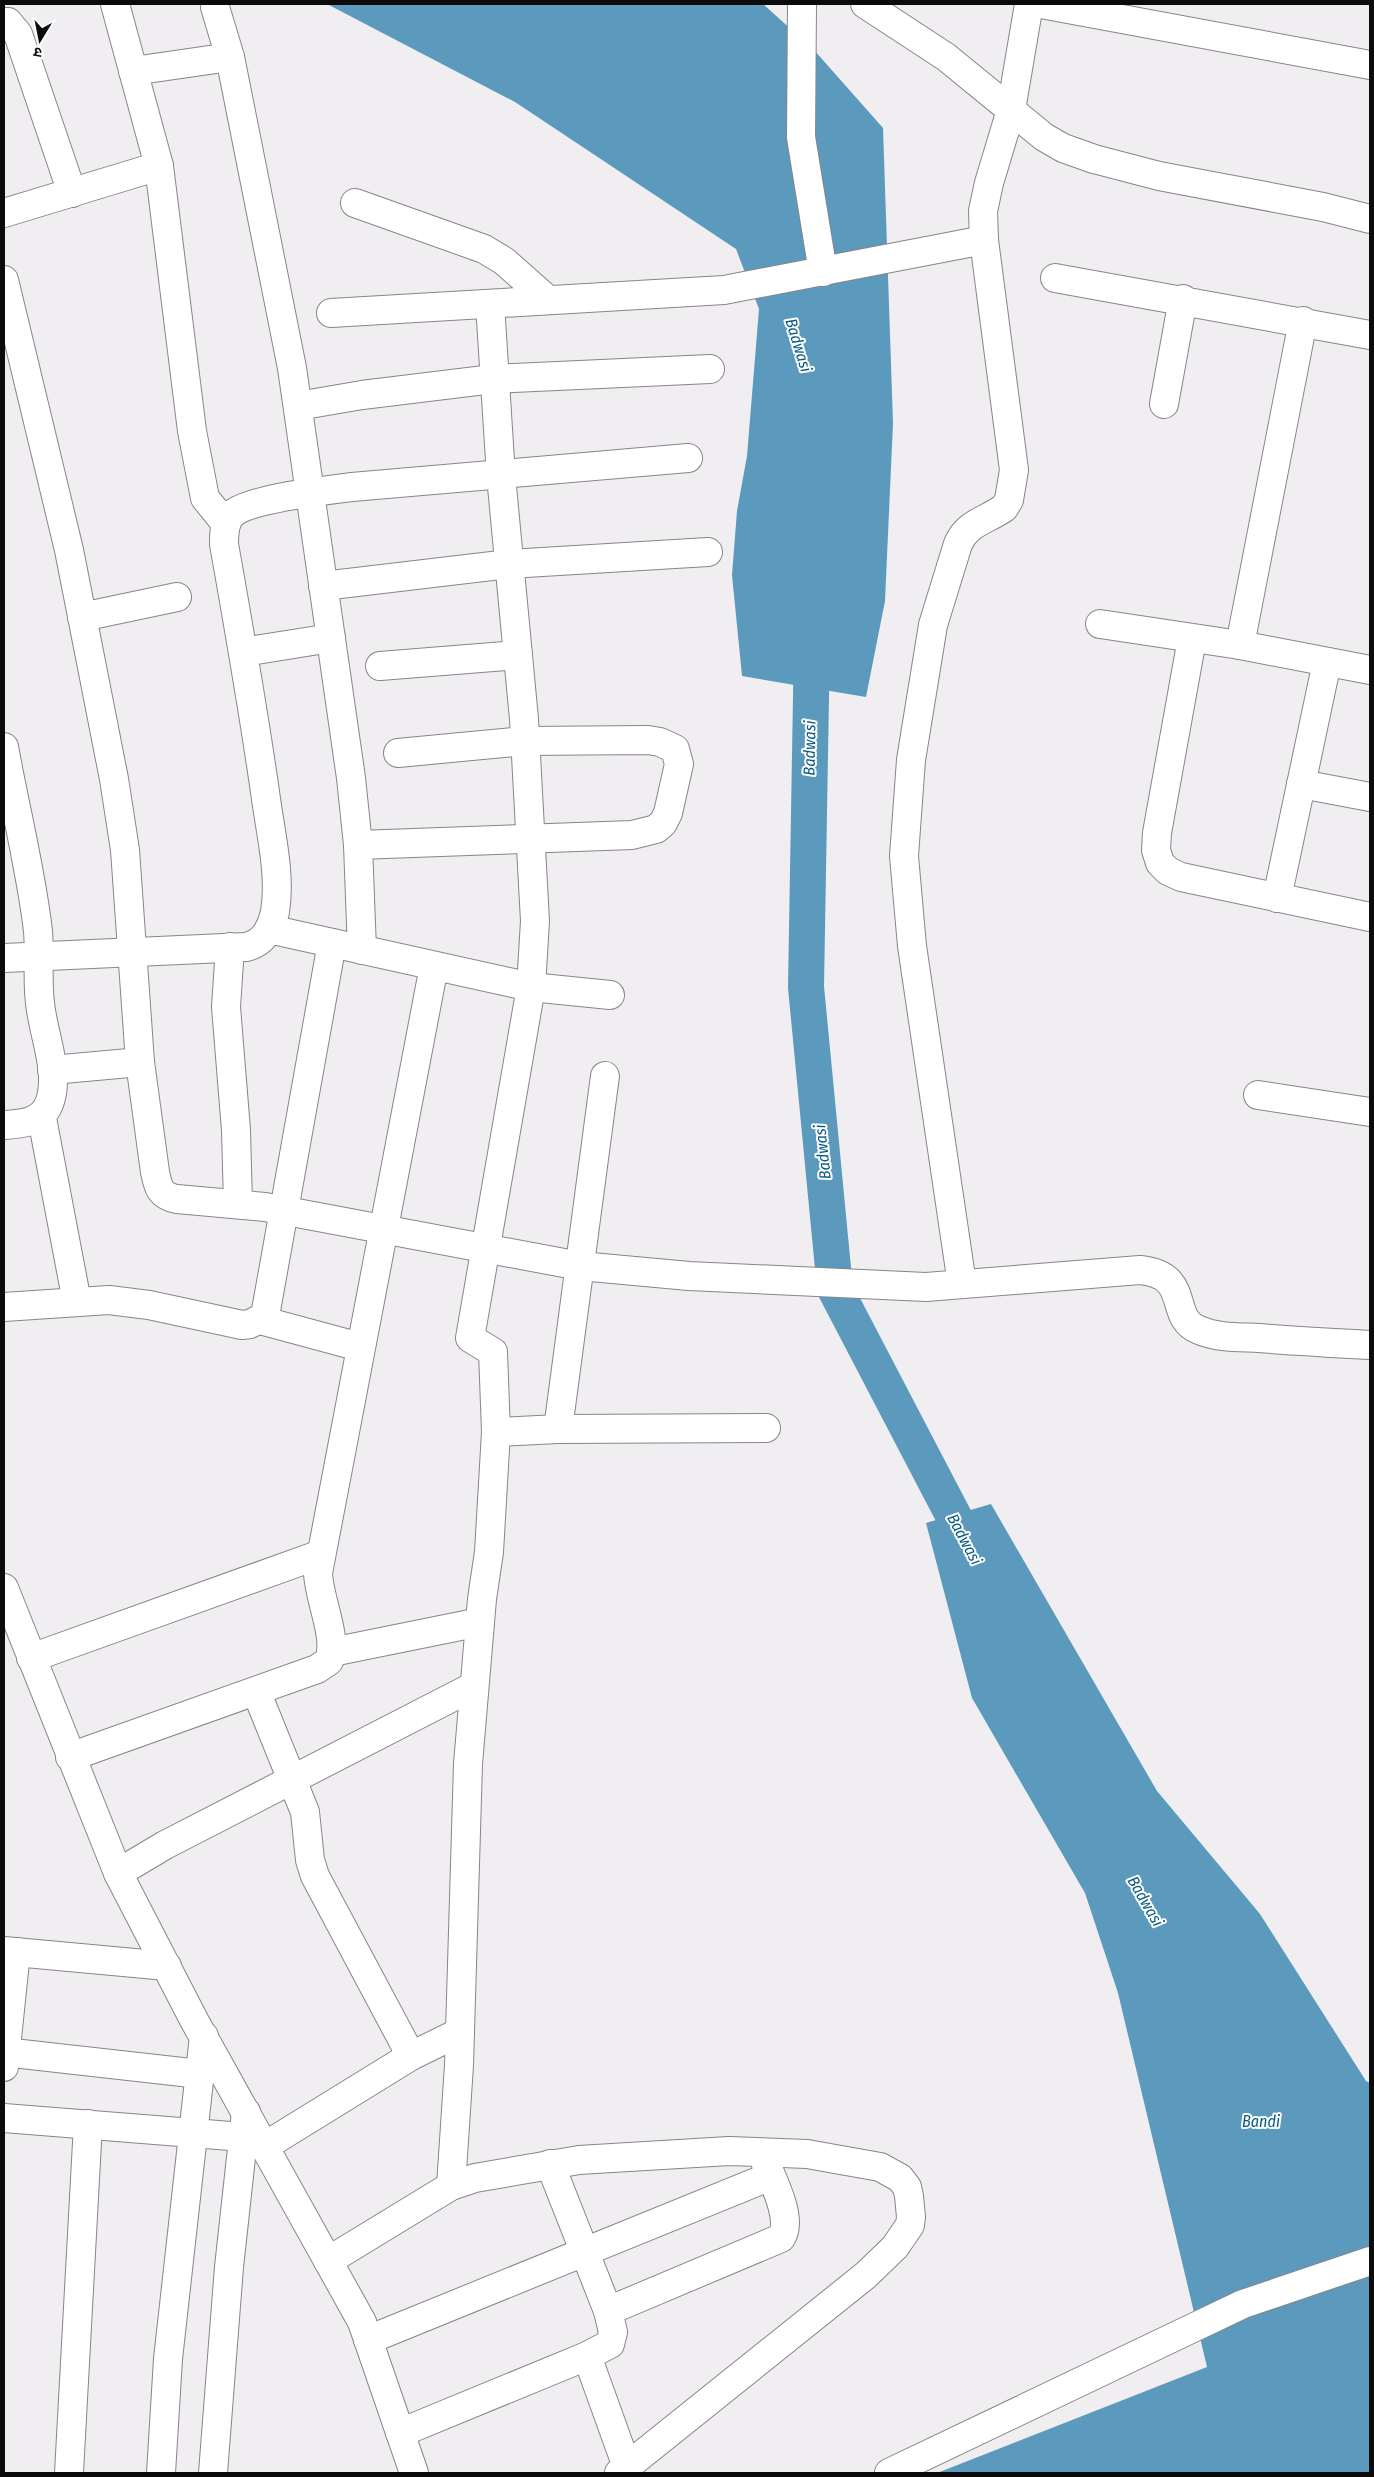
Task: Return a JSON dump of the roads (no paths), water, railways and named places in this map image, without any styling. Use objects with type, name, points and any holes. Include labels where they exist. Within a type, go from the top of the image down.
[{"type":"street","points":[[115,4],[159,166],[192,431],[205,498],[226,524]]},
{"type":"street","points":[[802,4],[801,137],[817,274]]},
{"type":"street","points":[[962,1284],[912,946],[904,856],[911,760],[933,625],[963,534],[969,528],[1004,508],[1009,500],[1014,470],[984,240],[983,211],[989,183],[1011,110],[1030,4]]},
{"type":"street","points":[[1041,4],[1370,65]]},
{"type":"street","points":[[215,7],[230,57],[298,406],[358,845],[362,950]]},
{"type":"street","points":[[877,8],[946,57],[1044,137],[1063,148],[1094,159],[1159,176],[1323,207],[1370,219]]},
{"type":"street","points":[[4,22],[8,22],[18,34],[72,193]]},
{"type":"street","points":[[133,70],[230,57]]},
{"type":"street","points":[[4,213],[159,166]]},
{"type":"street","points":[[355,203],[484,249],[504,261],[548,300]]},
{"type":"street","points":[[331,313],[724,290],[817,274],[984,240]]},
{"type":"street","points":[[1055,278],[1303,321],[1370,335]]},
{"type":"street","points":[[5,291],[69,550],[114,779],[124,850],[140,1062],[159,1189],[169,1197],[283,1210],[580,1266],[735,1278],[926,1287],[1140,1270],[1153,1271],[1164,1276],[1174,1287],[1185,1319],[1197,1330],[1224,1336],[1370,1345]]},
{"type":"street","points":[[1164,404],[1183,300]]},
{"type":"street","points":[[451,2186],[460,2032],[468,1764],[480,1622],[489,1552],[496,1432],[493,1352],[470,1338],[484,1248],[531,987],[536,921],[525,741],[500,476],[490,304]]},
{"type":"street","points":[[1240,646],[1303,321]]},
{"type":"street","points":[[298,406],[362,394],[493,379],[710,369]]},
{"type":"street","points":[[4,958],[230,947],[253,945],[265,937],[276,906],[276,876],[264,783],[224,544],[226,524],[232,514],[246,506],[310,492],[688,458]]},
{"type":"street","points":[[323,586],[509,564],[708,552]]},
{"type":"street","points":[[82,617],[177,597]]},
{"type":"street","points":[[1100,624],[1240,646],[1370,670]]},
{"type":"street","points":[[242,652],[331,638]]},
{"type":"street","points":[[1192,639],[1157,833],[1156,850],[1160,863],[1168,871],[1181,877],[1370,917]]},
{"type":"street","points":[[380,666],[518,655]]},
{"type":"street","points":[[1277,898],[1327,662]]},
{"type":"street","points":[[358,845],[531,837],[632,835],[656,829],[663,823],[668,813],[679,764],[674,749],[660,742],[525,741],[398,753]]},
{"type":"street","points":[[5,756],[35,912],[39,956],[40,1003],[52,1070],[51,1095],[42,1118],[77,1302]]},
{"type":"street","points":[[1301,784],[1370,797]]},
{"type":"street","points":[[269,929],[531,987],[610,995]]},
{"type":"street","points":[[260,1320],[267,1312],[283,1210],[332,943]]},
{"type":"street","points":[[230,947],[226,1007],[236,1130],[238,1204]]},
{"type":"street","points":[[70,1757],[324,1666],[332,1652],[332,1644],[319,1588],[322,1554],[434,966]]},
{"type":"street","points":[[52,1070],[140,1062]]},
{"type":"street","points":[[558,1429],[605,1076]]},
{"type":"street","points":[[1258,1095],[1370,1112]]},
{"type":"street","points":[[4,1125],[28,1123],[43,1114]]},
{"type":"street","points":[[4,1307],[109,1300],[128,1301],[242,1325],[260,1320],[360,1347]]},
{"type":"street","points":[[496,1432],[558,1429],[766,1428]]},
{"type":"street","points":[[31,1658],[322,1554]]},
{"type":"street","points":[[4,1588],[118,1874],[204,2036],[251,2131],[362,2322],[414,2473]]},
{"type":"street","points":[[332,1652],[480,1622]]},
{"type":"street","points":[[118,1874],[165,1845],[474,1686]]},
{"type":"street","points":[[256,1691],[305,1812],[310,1860],[315,1876],[411,2056]]},
{"type":"street","points":[[167,1966],[10,1952],[4,2057],[200,2074]]},
{"type":"street","points":[[4,2118],[193,2132],[251,2131],[460,2032]]},
{"type":"street","points":[[161,2473],[168,2358],[204,2036]]},
{"type":"street","points":[[69,2473],[88,2124]]},
{"type":"street","points":[[213,2473],[229,2267],[251,2131]]},
{"type":"street","points":[[328,2261],[451,2186],[475,2178],[579,2160],[729,2151],[766,2164],[785,2214],[785,2232],[781,2238],[608,2311]]},
{"type":"street","points":[[368,2340],[584,2252],[766,2164],[807,2154],[880,2167],[900,2178],[906,2187],[911,2208],[910,2225],[894,2247],[866,2275],[623,2470],[587,2356]]},
{"type":"street","points":[[400,2432],[587,2356],[610,2344],[613,2332],[608,2311],[550,2164]]},
{"type":"street","points":[[889,2473],[1243,2304],[1366,2262]]},
{"type":"water","points":[[327,4],[763,4],[814,50],[883,128],[893,423],[885,601],[866,697],[742,676],[732,575],[737,511],[747,456],[759,309],[736,249],[515,102]]},
{"type":"water","name":"Bandi","points":[[991,1504],[1157,1791],[1260,1914],[1366,2081],[1370,2083],[1370,2473],[937,2473],[1207,2367],[1118,1993],[1085,1893],[972,1698],[926,1523]]},
{"type":"waterway","name":"Badwasi","points":[[812,639],[806,987],[835,1289],[976,1559]]}]
